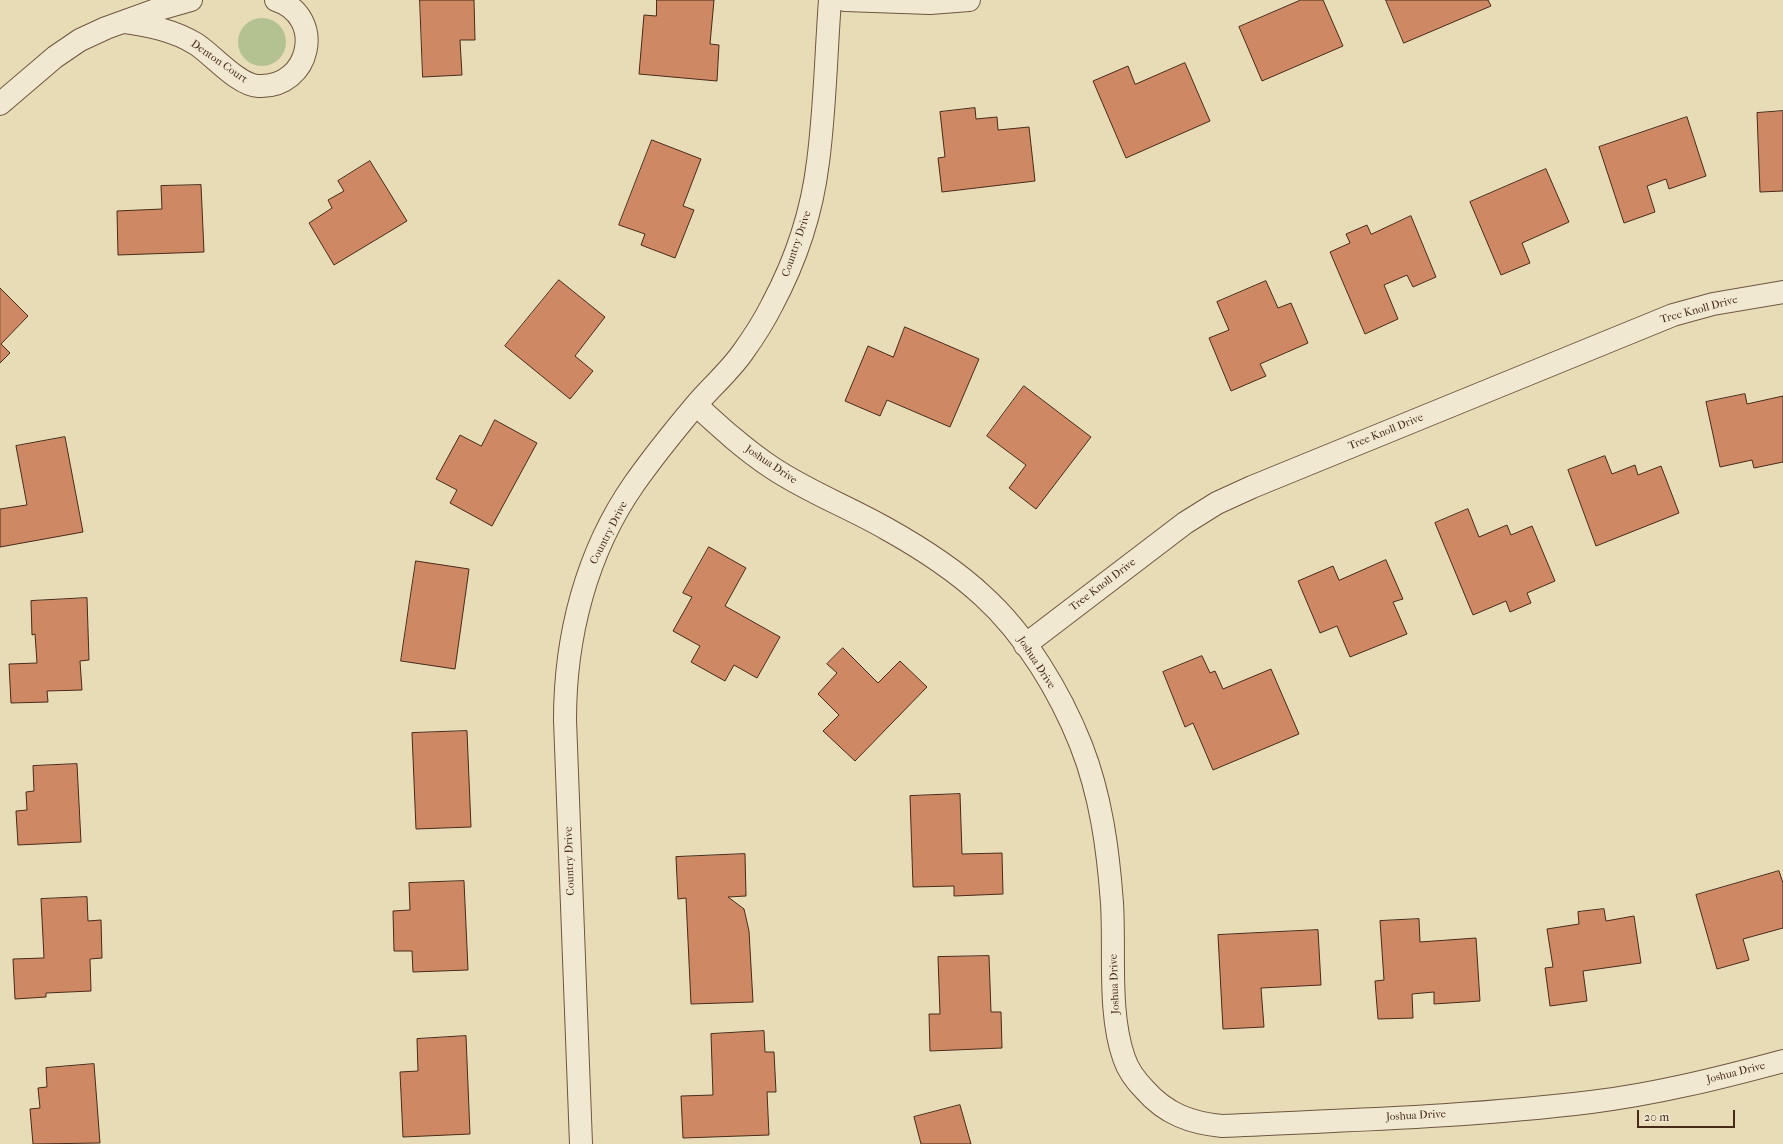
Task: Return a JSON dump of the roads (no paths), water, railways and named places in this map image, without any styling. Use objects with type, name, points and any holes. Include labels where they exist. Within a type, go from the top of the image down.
[{"type":"street","name":"Denton Court","points":[[0,104],[49,62],[80,40],[106,28],[156,10],[191,0]]},
{"type":"street","name":"Denton Court","points":[[124,22],[154,26],[171,31],[196,44],[245,82],[256,86],[267,86],[279,84],[296,71],[304,59],[308,39],[301,19],[293,8],[276,0]]},
{"type":"street","name":"Country Drive","points":[[581,1144],[565,720],[565,692],[568,655],[577,613],[589,573],[601,543],[634,484],[696,406],[742,353],[772,307],[791,266],[810,205],[818,163],[830,0]]},
{"type":"street","points":[[845,0],[930,3],[968,0]]},
{"type":"street","name":"Tree Knoll Drive","points":[[1026,645],[1185,523],[1217,503],[1259,484],[1673,315],[1713,304],[1783,292]]},
{"type":"street","name":"Joshua Drive","points":[[696,406],[737,442],[772,467],[806,488],[885,527],[939,560],[984,596],[1006,619],[1026,645],[1050,681],[1070,719],[1092,777],[1100,809],[1106,838],[1112,905],[1116,1013],[1119,1040],[1124,1060],[1136,1081],[1154,1100],[1170,1112],[1185,1119],[1222,1126],[1489,1113],[1592,1102],[1636,1095],[1691,1084],[1783,1061]]}]
